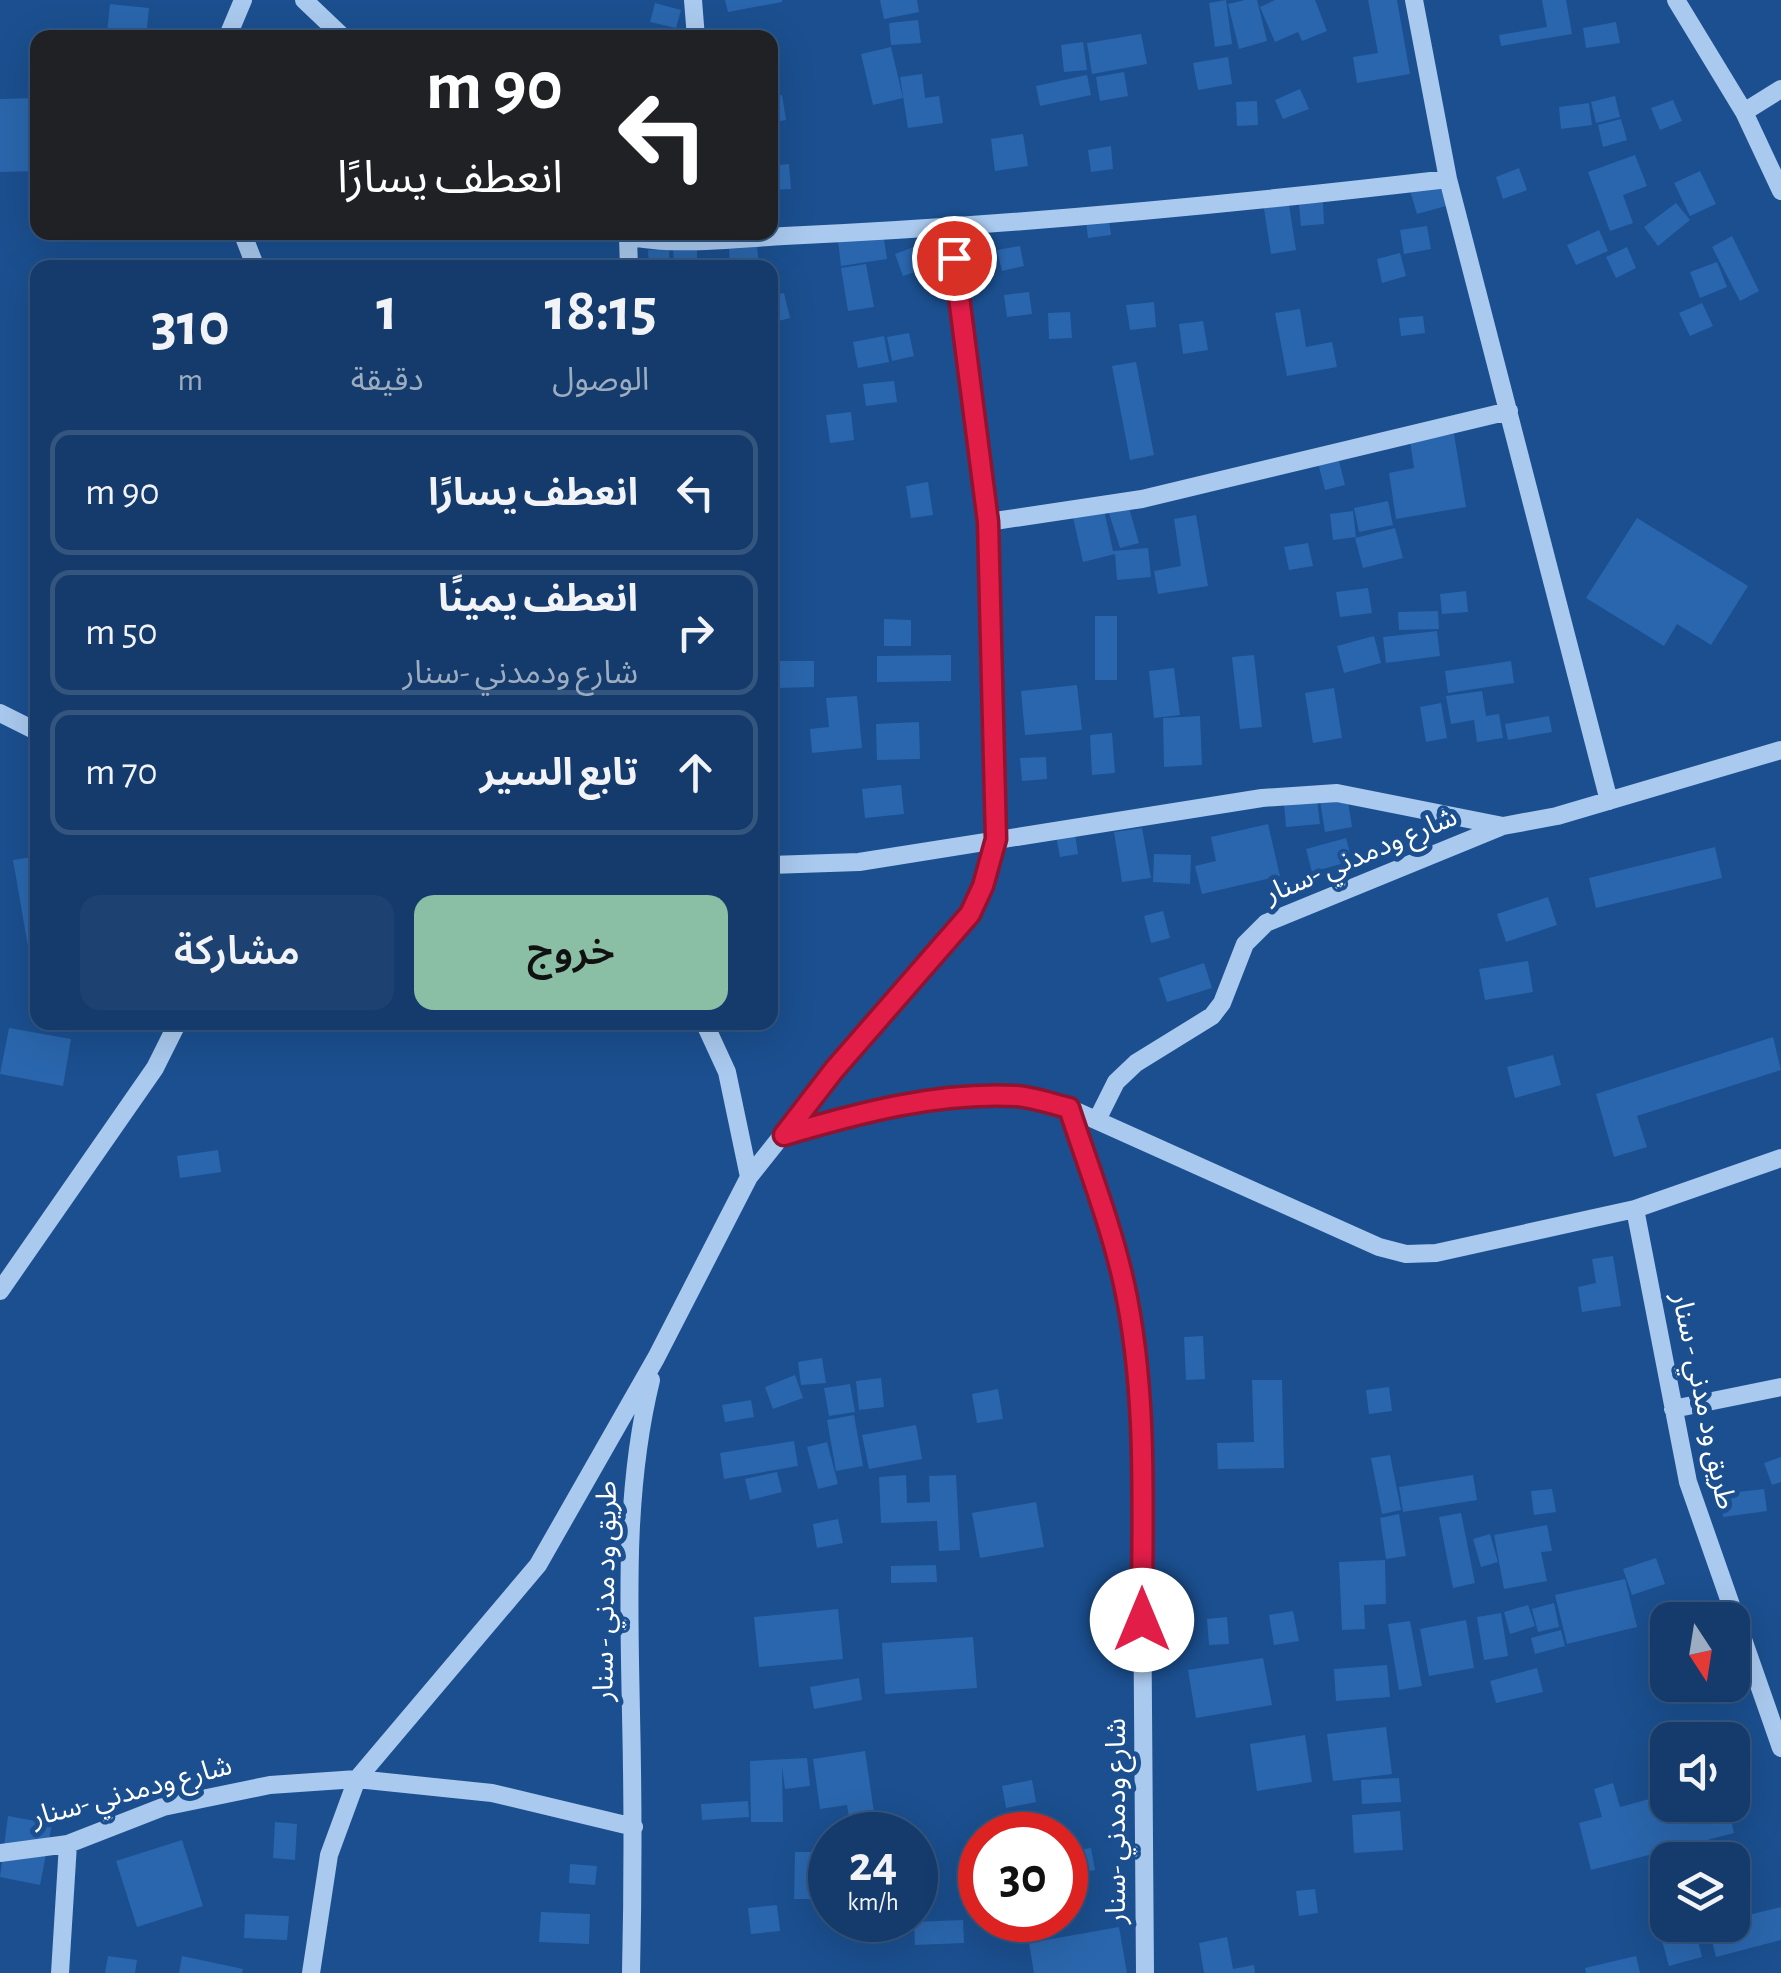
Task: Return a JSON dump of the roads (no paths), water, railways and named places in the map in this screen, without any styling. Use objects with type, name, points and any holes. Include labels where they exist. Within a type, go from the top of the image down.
[{"type":"street","points":[[231,30],[243,0]]},
{"type":"street","points":[[304,0],[336,30]]},
{"type":"street","points":[[693,0],[695,30]]},
{"type":"street","points":[[1414,0],[1448,179],[1609,801]]},
{"type":"street","points":[[1676,0],[1744,112],[1781,191]]},
{"type":"street","points":[[1744,112],[1781,89]]},
{"type":"street","points":[[778,234],[950,228],[1448,179]]},
{"type":"street","points":[[311,1973],[329,1856],[357,1779],[538,1565],[656,1358],[749,1178],[834,1070],[970,914],[983,886],[996,839],[988,522],[950,228]]},
{"type":"street","points":[[988,522],[1142,499],[1508,410]]},
{"type":"street","points":[[0,712],[30,728]]},
{"type":"street","points":[[778,865],[859,862],[1262,798],[1337,793],[1504,826],[1557,816],[1781,750]]},
{"type":"street","name":"شارع ودمدني -سنار","points":[[1097,1120],[1116,1082],[1136,1063],[1212,1016],[1222,1003],[1244,944],[1266,924],[1504,826]]},
{"type":"street","points":[[0,1291],[156,1068],[174,1030]]},
{"type":"street","points":[[708,1030],[726,1072],[749,1178]]},
{"type":"street","points":[[784,1135],[866,1112],[942,1098],[1019,1096],[1069,1108],[1379,1247],[1406,1254],[1436,1254],[1634,1209],[1781,1158]]},
{"type":"street","name":"شارع ودمدني -سنار","points":[[1069,1108],[1124,1282],[1135,1348],[1142,1445],[1145,1973]]},
{"type":"street","name":"طريق ود مدني - سنار","points":[[1634,1209],[1673,1408],[1702,1527],[1781,1748]]},
{"type":"street","name":"طريق ود مدني - سنار","points":[[631,1973],[634,1826],[628,1562],[640,1424],[656,1358]]},
{"type":"street","points":[[1673,1408],[1781,1387]]},
{"type":"street","name":"شارع ودمدني -سنار","points":[[0,1853],[68,1844],[163,1807],[270,1785],[357,1779],[492,1793],[634,1826]]},
{"type":"street","points":[[60,1973],[68,1844]]}]
